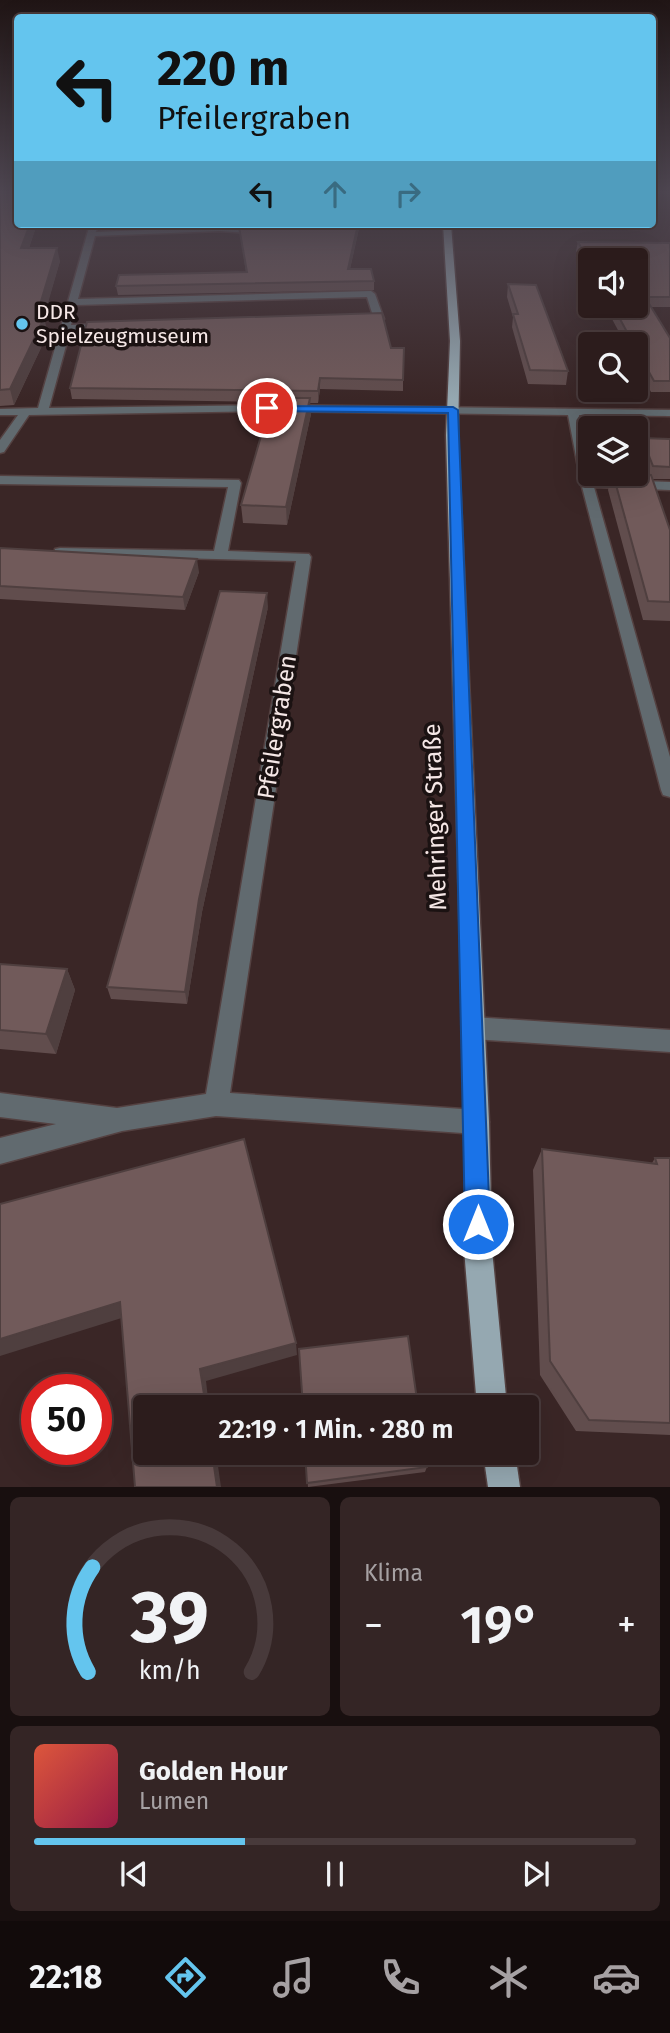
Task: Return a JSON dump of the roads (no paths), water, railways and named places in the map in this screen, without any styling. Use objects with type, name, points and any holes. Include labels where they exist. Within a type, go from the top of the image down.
[{"type":"main road","name":"Mehringer Straße","points":[[450,261],[455,341],[453,410],[477,1122],[478,1249],[491,1395]]},
{"type":"main road","points":[[501,1465],[504,1487]]},
{"type":"street","points":[[43,411],[83,261]]},
{"type":"street","points":[[72,302],[371,294],[379,319],[353,320]]},
{"type":"street","points":[[65,328],[117,327]]},
{"type":"street","points":[[0,412],[453,410],[573,414],[670,413]]},
{"type":"street","points":[[0,449],[26,411]]},
{"type":"street","points":[[573,414],[578,439]]},
{"type":"street","points":[[0,481],[235,484],[220,556]]},
{"type":"street","points":[[648,485],[670,486]]},
{"type":"street","points":[[588,486],[664,739],[670,790]]},
{"type":"street","name":"Pfeilergraben","points":[[40,551],[304,557],[216,1104]]},
{"type":"street","points":[[473,1028],[670,1041]]},
{"type":"street","points":[[0,1151],[122,1119],[216,1104],[477,1122]]},
{"type":"street","points":[[0,1105],[122,1119]]},
{"type":"place","name":"DDR Spielzeugmuseum","points":[[22,324]]}]
